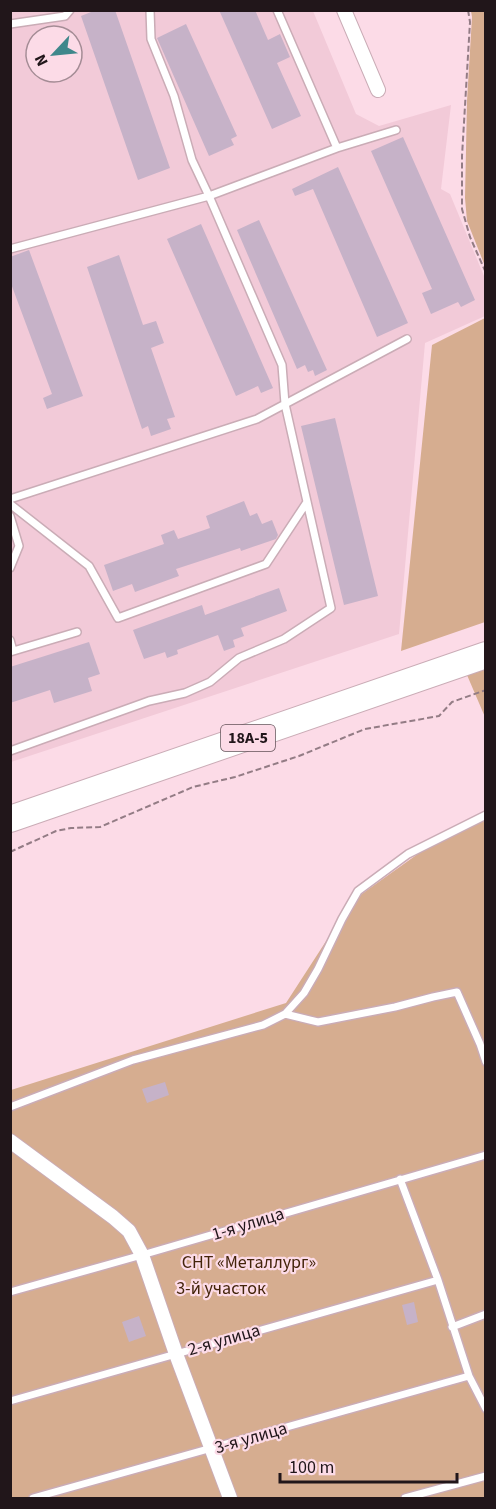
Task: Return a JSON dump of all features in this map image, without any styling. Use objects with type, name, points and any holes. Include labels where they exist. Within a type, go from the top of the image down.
[{"type":"highway","name":"18А-5","points":[[10,802],[486,642]]},
{"type":"highway","name":"18А-5","points":[[10,819],[210,752],[486,655]]},
{"type":"street","points":[[344,10],[378,90]]},
{"type":"street","points":[[10,1141],[123,1225],[132,1236],[230,1498]]},
{"type":"lane","points":[[10,24],[64,16],[70,10]]},
{"type":"lane","points":[[10,751],[149,701],[185,693],[210,682],[239,658],[284,639],[331,609],[285,404],[282,365],[192,160],[174,96],[151,39],[150,10]]},
{"type":"lane","points":[[277,10],[337,148]]},
{"type":"lane","points":[[10,249],[209,196],[337,148],[396,130]]},
{"type":"lane","points":[[10,502],[257,419],[407,339]]},
{"type":"lane","points":[[10,502],[89,566],[118,618],[266,564],[307,502]]},
{"type":"lane","points":[[10,516],[19,546],[10,568]]},
{"type":"lane","points":[[10,640],[12,652],[77,632]]},
{"type":"lane","points":[[10,1107],[133,1060],[263,1024],[285,1014],[309,985],[358,891],[408,854],[486,815]]},
{"type":"lane","points":[[285,1014],[318,1022],[457,992],[486,1062]]},
{"type":"lane","name":"1-я улица","points":[[10,1292],[486,1155]]},
{"type":"lane","points":[[400,1179],[438,1280],[469,1376],[486,1409]]},
{"type":"lane","name":"2-я улица","points":[[10,1401],[438,1280]]},
{"type":"lane","points":[[452,1327],[486,1314]]},
{"type":"lane","name":"3-я улица","points":[[33,1498],[469,1376]]},
{"type":"lane","points":[[405,1498],[486,1476]]},
{"type":"path","points":[[468,10],[470,22],[462,209],[470,237],[486,273]]},
{"type":"path","points":[[10,852],[56,831],[100,827],[193,787],[235,777],[299,756],[365,729],[439,716],[453,702],[486,690]]},
{"type":"shaded area","points":[[10,11],[313,11],[356,114],[379,126],[451,105],[441,189],[450,194],[486,281],[485,316],[425,343],[399,634],[11,762]]},
{"type":"green space","points":[[471,11],[485,11],[485,266],[467,221],[465,198]]},
{"type":"green space","points":[[485,318],[485,622],[401,651],[432,345]]},
{"type":"green space","points":[[485,667],[485,717],[467,675]]},
{"type":"green space","name":"3-й участок","points":[[485,817],[485,1498],[11,1498],[11,1090],[286,1003],[352,901],[422,851]]},
{"type":"building","points":[[96,10],[115,10],[170,168],[138,180],[81,16]]},
{"type":"building","points":[[219,10],[255,10],[268,40],[280,34],[290,57],[277,63],[301,116],[272,129]]},
{"type":"building","points":[[186,24],[237,136],[231,139],[234,145],[209,156],[157,38]]},
{"type":"building","points":[[403,137],[475,300],[461,307],[458,302],[431,314],[422,293],[432,289],[371,151]]},
{"type":"building","points":[[338,167],[408,323],[377,337],[313,189],[295,196],[292,189]]},
{"type":"building","points":[[259,220],[327,370],[315,376],[313,370],[308,372],[305,365],[297,369],[237,230]]},
{"type":"building","points":[[201,224],[273,388],[261,393],[258,386],[236,396],[167,239]]},
{"type":"building","points":[[29,250],[83,396],[47,409],[43,398],[52,394],[10,281],[10,257]]},
{"type":"building","points":[[119,255],[143,325],[156,321],[164,343],[151,348],[175,417],[167,419],[171,429],[151,436],[148,426],[142,429],[87,267]]},
{"type":"building","points":[[335,418],[378,596],[344,605],[301,426]]},
{"type":"building","points":[[244,501],[250,516],[257,513],[262,524],[272,520],[278,535],[276,539],[176,569],[179,576],[135,592],[132,584],[113,591],[104,565],[164,544],[161,535],[174,530],[178,539],[210,528],[206,516]]},
{"type":"building","points":[[279,588],[287,611],[241,628],[244,636],[233,640],[235,647],[224,651],[218,635],[177,650],[178,654],[167,658],[165,652],[144,659],[133,630],[202,605],[205,615]]},
{"type":"building","points":[[89,642],[100,674],[88,678],[92,691],[54,703],[50,690],[10,703],[10,667]]},
{"type":"building","points":[[165,1082],[169,1095],[147,1103],[142,1089]]},
{"type":"building","points":[[414,1302],[418,1322],[407,1325],[402,1305]]},
{"type":"building","points":[[139,1316],[146,1336],[129,1342],[122,1322]]},
{"type":"park label","name":"СНТ «Металлург»","points":[[249,1262]]}]
